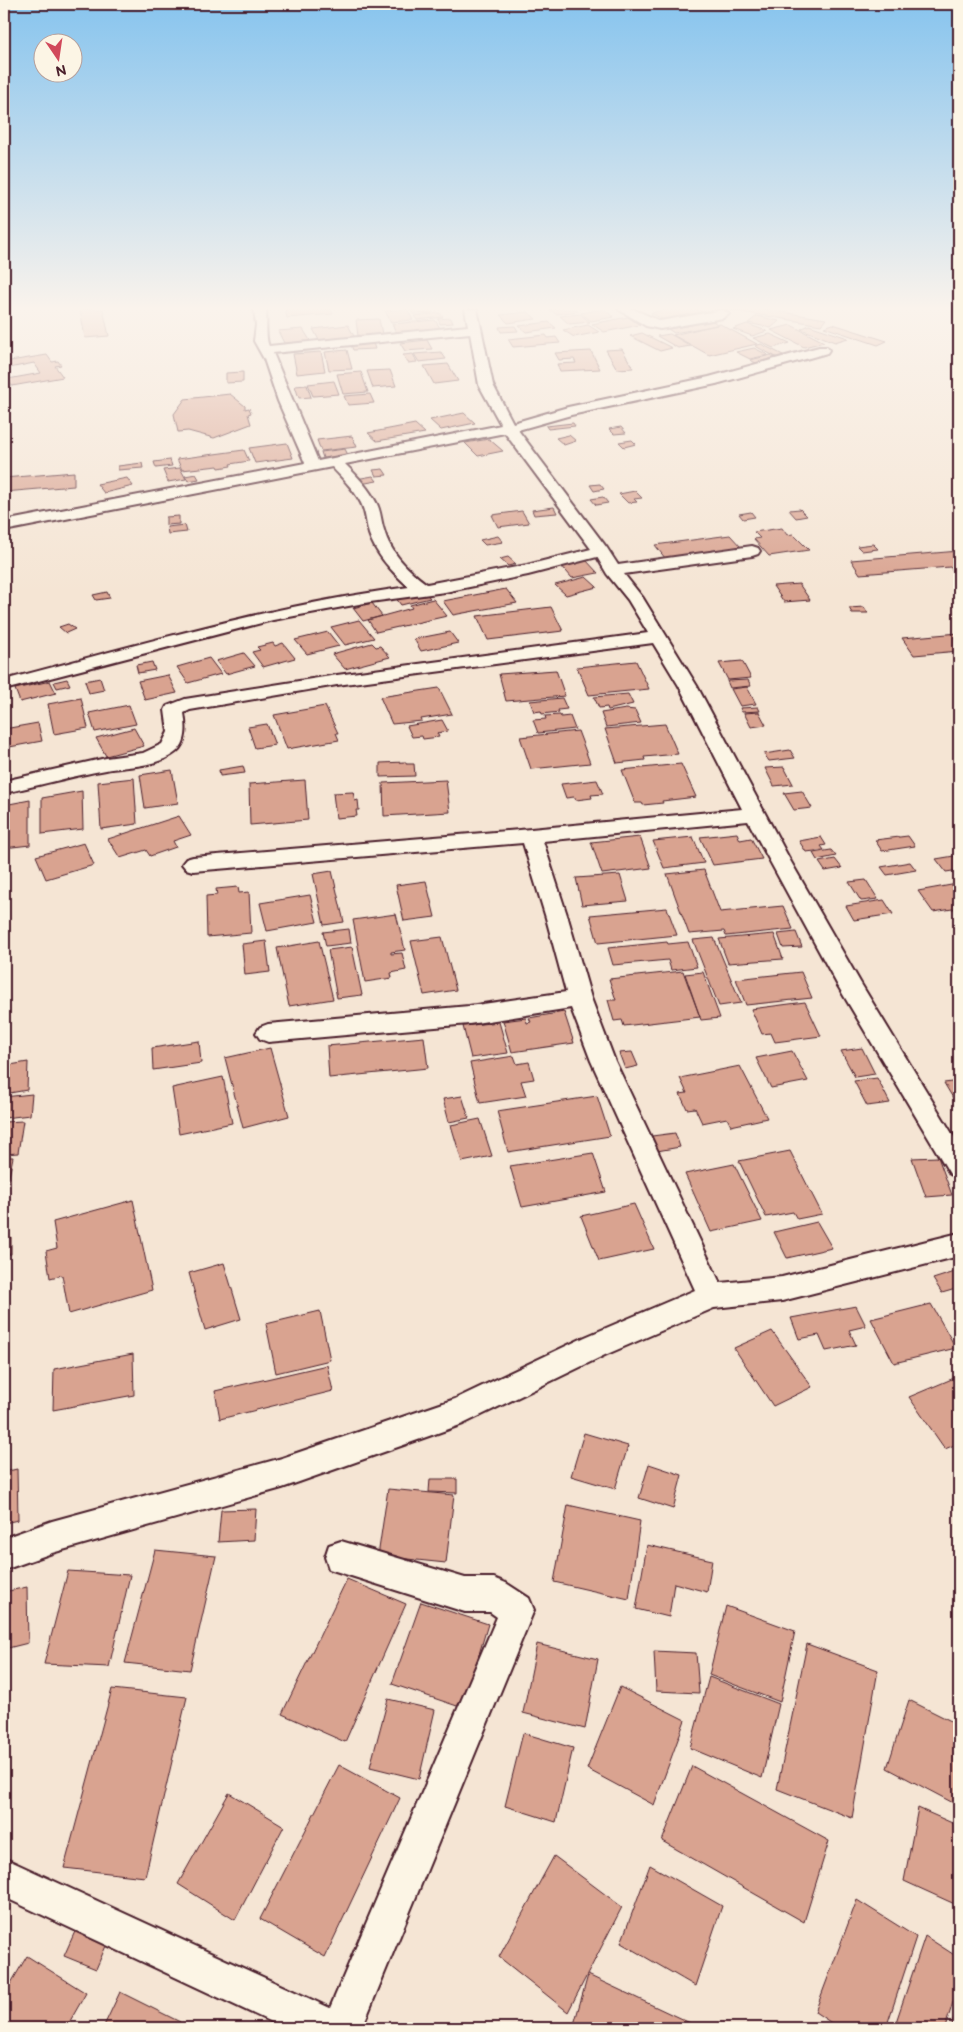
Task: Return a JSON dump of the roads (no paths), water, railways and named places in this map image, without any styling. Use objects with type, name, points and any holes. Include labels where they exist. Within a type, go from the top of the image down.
[{"type":"street","points":[[286,404],[313,465]]},
{"type":"street","points":[[496,404],[509,428],[601,551],[613,571],[635,598],[659,637],[688,686],[755,814],[850,986],[959,1167]]},
{"type":"street","points":[[4,526],[509,428],[604,404]]},
{"type":"street","points":[[336,463],[365,496],[374,514],[376,531],[384,546],[411,580],[424,590]]},
{"type":"street","points":[[4,685],[272,615],[370,597],[424,590],[528,570],[601,551]]},
{"type":"street","points":[[613,571],[752,551]]},
{"type":"street","points":[[4,787],[106,764],[148,758],[170,748],[177,732],[174,710],[185,705],[328,682],[659,637]]},
{"type":"street","points":[[194,864],[629,828],[755,814]]},
{"type":"street","points":[[531,836],[558,918],[579,998],[607,1070],[712,1296]]},
{"type":"street","points":[[268,1033],[469,1015],[579,998]]},
{"type":"street","points":[[4,1554],[52,1538],[282,1473],[463,1410],[595,1346],[712,1296],[782,1289],[959,1245]]},
{"type":"street","points":[[341,1557],[465,1595],[494,1595],[517,1610],[342,2028]]},
{"type":"street","points":[[4,1877],[328,2028]]}]
